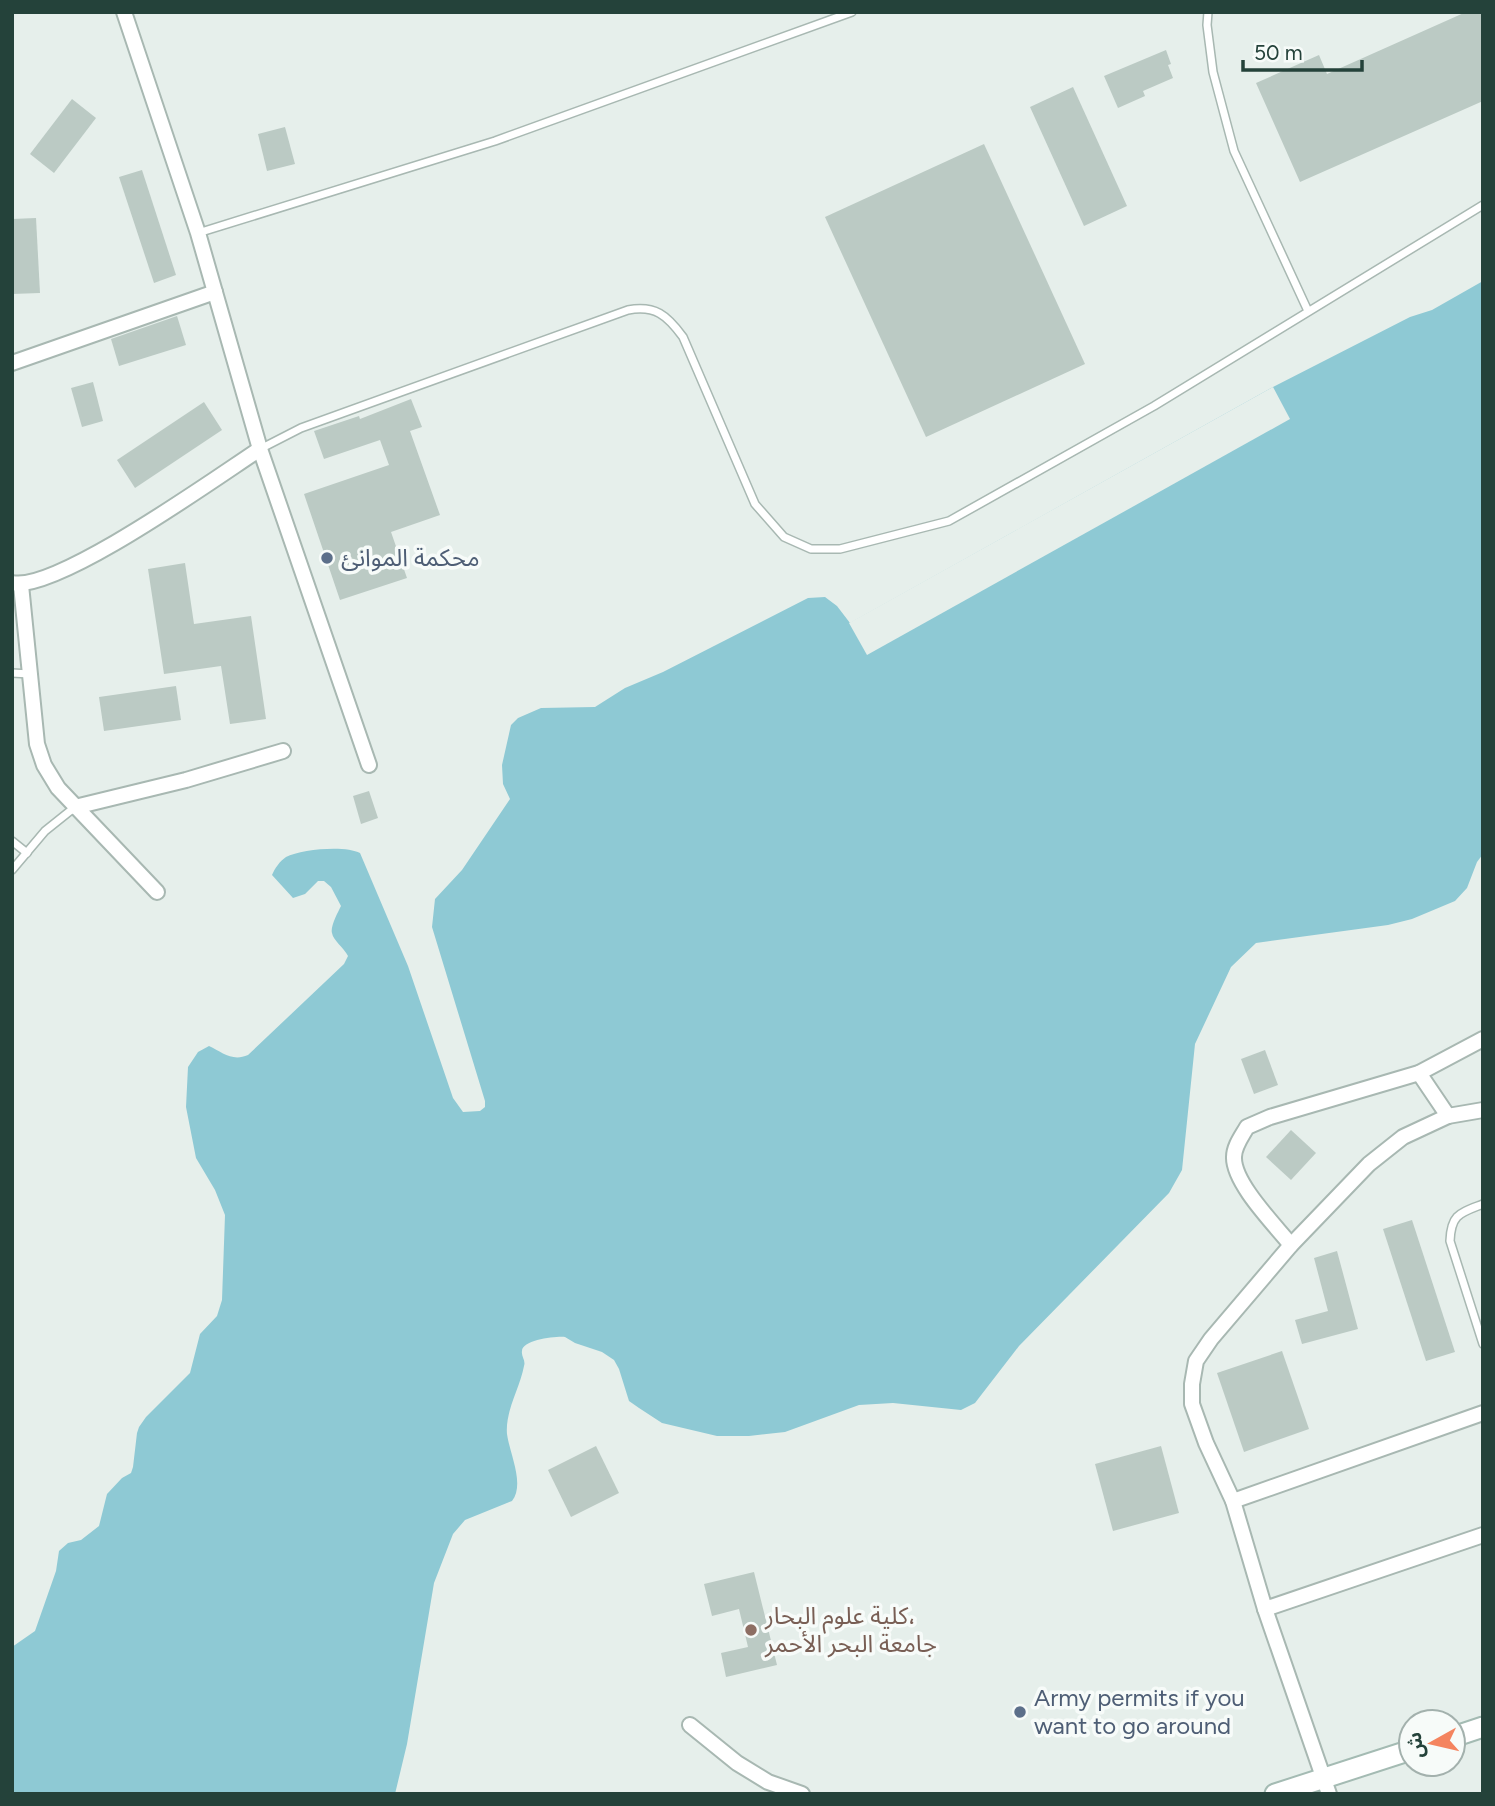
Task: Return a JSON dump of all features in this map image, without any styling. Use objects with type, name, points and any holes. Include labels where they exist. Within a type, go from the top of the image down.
[{"type":"street","points":[[124,12],[198,233],[260,449],[369,765]]},
{"type":"street","points":[[12,363],[215,292]]},
{"type":"street","points":[[157,892],[58,788],[44,765],[37,744],[17,584],[60,572],[130,534],[260,449]]},
{"type":"street","points":[[75,807],[186,780],[283,751]]},
{"type":"street","points":[[1291,1245],[1235,1171],[1234,1156],[1247,1127],[1270,1117],[1419,1073],[1483,1039]]},
{"type":"street","points":[[1419,1073],[1448,1116]]},
{"type":"street","points":[[1327,1786],[1265,1609],[1233,1501],[1206,1443],[1192,1404],[1196,1361],[1211,1339],[1291,1245],[1369,1164],[1403,1137],[1448,1116],[1483,1110]]},
{"type":"street","points":[[1233,1501],[1483,1413]]},
{"type":"street","points":[[1265,1609],[1483,1535]]},
{"type":"street","points":[[690,1725],[737,1763],[768,1782],[802,1794]]},
{"type":"street","points":[[1275,1794],[1327,1786],[1397,1756]]},
{"type":"lane","points":[[198,233],[495,141],[852,12]]},
{"type":"lane","points":[[1208,12],[1213,72],[1234,151],[1308,311]]},
{"type":"lane","points":[[260,449],[301,428],[628,310],[655,309],[665,315],[683,337],[755,505],[784,537],[811,549],[840,549],[949,521],[1154,405],[1483,205]]},
{"type":"lane","points":[[12,673],[30,674]]},
{"type":"lane","points":[[12,870],[46,831],[75,807]]},
{"type":"lane","points":[[12,841],[27,853]]},
{"type":"lane","points":[[1483,1203],[1460,1213],[1451,1224],[1450,1241],[1483,1344]]},
{"type":"water","points":[[1483,281],[1483,854],[1467,888],[1455,901],[1412,919],[1388,925],[1256,943],[1231,967],[1195,1044],[1182,1170],[1169,1193],[1019,1346],[975,1403],[961,1410],[893,1403],[859,1405],[785,1432],[717,1436],[662,1423],[629,1401],[619,1369],[614,1360],[602,1352],[565,1337],[533,1341],[523,1347],[522,1374],[507,1425],[516,1469],[516,1494],[512,1501],[465,1520],[453,1534],[434,1583],[407,1744],[395,1794],[12,1794],[12,1647],[35,1631],[56,1571],[59,1551],[68,1543],[81,1540],[99,1526],[107,1494],[122,1478],[131,1473],[139,1427],[190,1373],[200,1334],[217,1316],[222,1300],[225,1215],[215,1190],[196,1158],[186,1107],[188,1067],[198,1052],[209,1046],[232,1057],[248,1055],[344,964],[348,956],[332,933],[333,923],[341,906],[331,887],[324,881],[318,881],[305,894],[293,898],[272,875],[276,867],[286,857],[302,852],[345,849],[360,853],[408,966],[453,1098],[463,1112],[480,1111],[485,1107],[485,1101],[432,927],[435,899],[462,870],[510,799],[503,784],[502,765],[511,725],[518,718],[541,708],[595,707],[625,688],[663,672],[808,598],[825,597],[837,606],[850,623],[1273,387],[1410,317],[1432,310]]},
{"type":"pier","points":[[1273,387],[1290,419],[867,655],[849,623]]},
{"type":"building","points":[[1466,12],[1483,12],[1483,101],[1300,182],[1256,83],[1319,55],[1327,74]]},
{"type":"building","points":[[1166,50],[1173,78],[1143,91],[1145,96],[1118,108],[1104,76]]},
{"type":"building","points":[[1073,87],[1127,206],[1084,226],[1030,107]]},
{"type":"building","points":[[72,99],[96,118],[54,173],[30,154]]},
{"type":"building","points":[[285,127],[295,164],[267,171],[258,134]]},
{"type":"building","points":[[984,144],[1085,364],[926,437],[825,217]]},
{"type":"building","points":[[142,170],[176,275],[154,283],[119,177]]},
{"type":"building","points":[[36,218],[40,293],[12,294],[12,219]]},
{"type":"building","points":[[177,316],[186,345],[119,366],[111,339]]},
{"type":"building","points":[[93,382],[103,421],[82,427],[71,388]]},
{"type":"building","points":[[411,399],[422,427],[410,431],[440,515],[391,532],[407,578],[340,600],[304,494],[389,465],[380,440],[324,459],[314,431],[359,416],[360,419]]},
{"type":"building","points":[[204,402],[222,430],[135,488],[117,460]]},
{"type":"building","points":[[185,563],[194,624],[251,616],[266,719],[230,724],[221,666],[164,674],[148,569]]},
{"type":"building","points":[[176,686],[181,720],[104,731],[99,697]]},
{"type":"building","points":[[369,791],[378,818],[361,824],[353,796]]},
{"type":"building","points":[[1265,1050],[1278,1085],[1254,1094],[1241,1059]]},
{"type":"building","points":[[1291,1130],[1316,1153],[1291,1180],[1266,1157]]},
{"type":"building","points":[[1412,1220],[1455,1352],[1426,1361],[1383,1229]]},
{"type":"building","points":[[1337,1251],[1358,1329],[1302,1344],[1295,1320],[1328,1311],[1314,1258]]},
{"type":"building","points":[[1282,1351],[1309,1429],[1244,1452],[1217,1373]]},
{"type":"building","points":[[596,1446],[619,1493],[571,1517],[548,1470]]},
{"type":"building","points":[[1161,1446],[1179,1513],[1113,1531],[1095,1464]]},
{"type":"building","points":[[754,1572],[777,1665],[726,1677],[721,1653],[748,1647],[739,1609],[712,1616],[704,1584]]},
{"type":"place","name":"محكمة الموانئ","points":[[327,558]]},
{"type":"place","name":"كلية علوم البحار، جامعة البحر الأحمر","points":[[751,1630]]},
{"type":"place","name":"Army permits if you want to go around","points":[[1020,1712]]}]
